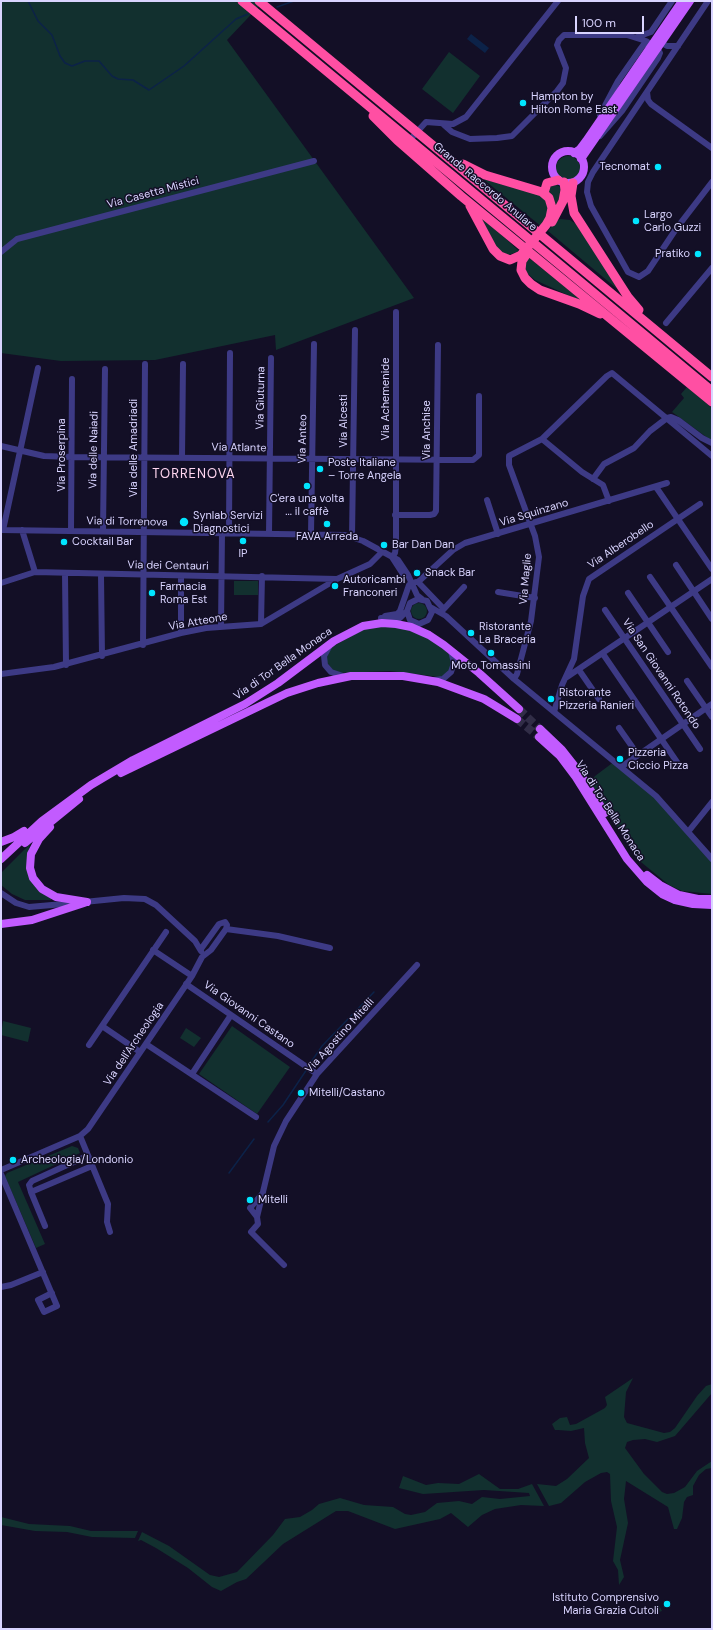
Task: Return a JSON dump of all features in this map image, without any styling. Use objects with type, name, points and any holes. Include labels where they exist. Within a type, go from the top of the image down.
[{"type":"highway","name":"Grande Raccordo Anulare","points":[[242,1],[712,391]]},
{"type":"highway","name":"Grande Raccordo Anulare","points":[[259,1],[712,376]]},
{"type":"highway","points":[[346,87],[392,136],[461,196],[712,402]]},
{"type":"highway","points":[[438,149],[480,173],[544,193],[550,201],[552,208],[548,226]]},
{"type":"highway","points":[[461,196],[474,212],[497,254],[504,259],[512,260],[524,254],[548,226],[563,201],[565,182]]},
{"type":"highway","points":[[544,193],[547,183],[565,182]]},
{"type":"highway","points":[[565,182],[576,217],[628,297],[654,328]]},
{"type":"highway","points":[[524,254],[521,270],[525,278],[531,284],[540,290],[591,309],[632,336]]},
{"type":"main road","points":[[669,27],[682,1]]},
{"type":"main road","points":[[581,158],[587,144],[640,60],[690,1]]},
{"type":"main road","points":[[574,153],[587,144]]},
{"type":"main road","points":[[565,152],[574,153],[581,158],[584,166],[583,173],[580,178],[565,182],[553,171],[555,159],[565,152]]},
{"type":"main road","name":"Via di Tor Bella Monaca","points":[[1,859],[39,823],[67,801],[103,777],[252,700],[334,641],[363,626],[382,623],[401,624],[421,631],[439,641],[519,709]]},
{"type":"main road","name":"Via di Tor Bella Monaca","points":[[1,866],[40,829],[72,804],[104,782],[140,763],[283,695],[318,683],[348,677],[403,676],[432,680],[484,699],[517,719]]},
{"type":"main road","name":"Via di Tor Bella Monaca","points":[[712,899],[698,899],[679,895],[660,885],[648,876],[630,854],[577,769],[562,750],[540,733],[572,771],[625,856],[647,882],[675,900],[693,904],[712,905]]},
{"type":"main road","points":[[72,804],[39,839],[31,854],[30,868],[36,883],[48,893],[60,898],[87,902]]},
{"type":"main road","points":[[1,842],[14,838],[39,823]]},
{"type":"main road","points":[[1,924],[32,920],[87,902]]},
{"type":"street","points":[[402,150],[424,122],[444,124],[458,122],[468,114],[558,1]]},
{"type":"street","points":[[635,38],[646,35],[654,29],[672,1]]},
{"type":"street","points":[[669,27],[693,1]]},
{"type":"street","points":[[708,1],[593,172],[587,187],[590,204],[630,274],[639,277],[647,273],[712,182]]},
{"type":"street","points":[[654,29],[653,35],[658,40],[667,46],[678,46]]},
{"type":"street","points":[[444,124],[452,132],[470,139],[512,136],[557,91],[563,83],[566,73],[565,65],[557,45],[561,36],[624,35],[635,38],[651,44],[659,52],[663,59],[664,67]]},
{"type":"street","points":[[635,38],[640,60]]},
{"type":"street","points":[[587,144],[612,93],[640,60],[644,44],[651,44]]},
{"type":"street","points":[[587,144],[622,111],[656,62],[659,52]]},
{"type":"street","points":[[647,91],[648,100],[651,104],[712,148]]},
{"type":"street","name":"Via Casetta Mistici","points":[[1,252],[17,239],[314,161]]},
{"type":"street","points":[[666,323],[712,268]]},
{"type":"street","name":"Via Achemenide","points":[[392,557],[396,548],[396,312]]},
{"type":"street","name":"Via Alcesti","points":[[352,536],[355,330]]},
{"type":"street","name":"Via Anteo","points":[[311,534],[314,344]]},
{"type":"street","name":"Via Anchise","points":[[395,515],[430,516],[434,514],[437,460],[438,345]]},
{"type":"street","points":[[229,533],[230,353]]},
{"type":"street","name":"Via Giuturna","points":[[269,534],[271,358]]},
{"type":"street","name":"Via delle Amadriadi","points":[[142,645],[145,364]]},
{"type":"street","points":[[182,458],[183,364]]},
{"type":"street","points":[[2,530],[38,368]]},
{"type":"street","name":"Via delle Naiadi","points":[[103,531],[105,369]]},
{"type":"street","points":[[609,500],[605,488],[580,471],[542,439],[607,376],[612,373],[669,418],[712,456]]},
{"type":"street","name":"Via Proserpina","points":[[71,531],[72,378]]},
{"type":"street","name":"Via Atlante","points":[[1,446],[44,456],[72,457],[473,460],[478,458],[479,396]]},
{"type":"street","points":[[669,418],[682,422],[702,438],[712,443]]},
{"type":"street","points":[[593,479],[604,464],[627,453],[669,418]]},
{"type":"street","name":"Via Maglie","points":[[514,679],[517,674],[528,635],[535,598],[539,554],[531,524],[509,465],[509,459],[512,454],[542,439]]},
{"type":"street","name":"Via Squinzano","points":[[413,583],[458,547],[667,483]]},
{"type":"street","points":[[656,487],[712,569]]},
{"type":"street","points":[[487,500],[498,534]]},
{"type":"street","name":"Via Alberobello","points":[[554,712],[574,659],[582,601],[589,579],[700,504]]},
{"type":"street","name":"Via di Torrenova","points":[[2,530],[311,534],[352,536],[392,557]]},
{"type":"street","points":[[22,530],[35,572]]},
{"type":"street","points":[[221,626],[222,533]]},
{"type":"street","name":"Via Atteone","points":[[1,673],[66,665],[181,633],[221,626],[261,624],[336,579],[370,564],[382,552]]},
{"type":"street","points":[[392,557],[413,583],[416,591],[422,599],[427,601],[432,608],[442,611]]},
{"type":"street","points":[[676,565],[712,619]]},
{"type":"street","name":"Via dei Centauri","points":[[1,583],[35,572],[101,575],[262,576],[336,579]]},
{"type":"street","points":[[65,574],[66,665]]},
{"type":"street","points":[[101,575],[102,656]]},
{"type":"street","points":[[181,576],[181,633]]},
{"type":"street","points":[[261,624],[262,576]]},
{"type":"street","points":[[650,577],[712,667]]},
{"type":"street","points":[[566,678],[712,579]]},
{"type":"street","points":[[413,583],[423,588],[442,611],[514,679],[621,766],[662,802],[712,859]]},
{"type":"street","points":[[381,618],[397,619],[407,611],[412,601],[413,583]]},
{"type":"street","points":[[363,626],[381,618],[397,614],[400,611],[413,583]]},
{"type":"street","points":[[407,611],[409,618],[415,623],[423,623],[442,611],[464,587]]},
{"type":"street","points":[[416,591],[419,588],[423,588]]},
{"type":"street","points":[[498,592],[535,598]]},
{"type":"street","points":[[628,593],[668,652]]},
{"type":"street","points":[[412,601],[422,599]]},
{"type":"street","points":[[432,608],[429,619],[429,630],[439,641]]},
{"type":"street","name":"Via San Giovanni Rotondo","points":[[605,610],[700,749]]},
{"type":"street","points":[[334,641],[325,653],[324,664],[331,672],[348,677]]},
{"type":"street","points":[[432,680],[444,679],[451,672],[454,661],[450,650]]},
{"type":"street","points":[[603,654],[679,765]]},
{"type":"street","points":[[579,670],[599,699]]},
{"type":"street","points":[[687,680],[709,706],[712,717]]},
{"type":"street","points":[[621,766],[709,706]]},
{"type":"street","points":[[619,728],[638,755]]},
{"type":"street","points":[[688,832],[712,802]]},
{"type":"street","points":[[1,892],[18,904],[32,907],[124,898],[144,899],[158,907],[197,942],[201,949],[202,957]]},
{"type":"street","points":[[201,949],[220,923],[226,923],[226,929],[278,936],[330,948]]},
{"type":"street","name":"Via dell'Archeologia","points":[[1,1170],[80,1136],[92,1125],[192,976],[202,957],[211,950],[226,929]]},
{"type":"street","points":[[89,1045],[166,932]]},
{"type":"street","points":[[153,950],[192,976]]},
{"type":"street","name":"Via Agostino Mitelli","points":[[284,1266],[251,1232],[258,1224],[258,1217],[250,1208],[263,1193],[278,1135],[315,1073],[417,965]]},
{"type":"street","name":"Via Giovanni Castano","points":[[186,984],[315,1073]]},
{"type":"street","points":[[192,1074],[231,1015]]},
{"type":"street","points":[[102,1026],[140,1052]]},
{"type":"street","points":[[146,1044],[256,1117]]},
{"type":"street","points":[[80,1136],[108,1206],[107,1222],[110,1232]]},
{"type":"street","points":[[45,1226],[29,1187],[32,1181],[87,1156]]},
{"type":"street","points":[[31,1192],[92,1166]]},
{"type":"street","points":[[1,1174],[52,1293]]},
{"type":"street","points":[[1,1286],[10,1285],[43,1272]]},
{"type":"green space","points":[[1,1],[264,1],[227,40],[414,298],[276,350],[275,335],[155,360],[61,361],[1,353]]},
{"type":"green space","points":[[449,52],[480,76],[453,113],[422,89]]},
{"type":"green space","points":[[568,156],[573,157],[579,163],[579,173],[573,179],[568,180],[563,179],[557,173],[556,168],[557,163],[563,157]]},
{"type":"green space","points":[[483,179],[544,196],[550,210],[542,227]]},
{"type":"green space","points":[[556,185],[561,187],[562,192],[554,213],[548,190],[549,187]]},
{"type":"green space","points":[[478,213],[519,251],[508,255],[499,251]]},
{"type":"green space","points":[[560,219],[570,220],[576,224],[622,293],[548,231],[555,222]]},
{"type":"green space","points":[[528,257],[585,303],[535,280],[528,274],[525,268]]},
{"type":"green space","points":[[687,387],[712,408],[712,441],[672,412],[684,398],[681,394]]},
{"type":"green space","points":[[234,581],[258,581],[258,595],[234,595]]},
{"type":"green space","points":[[419,603],[426,608],[427,611],[422,618],[419,619],[412,614],[411,611],[416,604]]},
{"type":"green space","points":[[385,626],[410,629],[439,644],[449,654],[452,664],[447,674],[440,677],[390,671],[334,672],[326,661],[327,653],[332,647],[364,629]]},
{"type":"green space","points":[[615,761],[639,781],[712,859],[712,894],[682,891],[669,885],[636,858],[590,783],[595,776]]},
{"type":"green space","points":[[30,844],[28,854],[42,893],[51,898],[51,900],[25,900],[12,894],[1,885],[1,873]]},
{"type":"green space","points":[[3,1021],[31,1028],[28,1042],[1,1035]]},
{"type":"green space","points":[[232,1026],[290,1067],[257,1114],[199,1074]]},
{"type":"green space","points":[[186,1028],[201,1038],[194,1047],[180,1038]]},
{"type":"green space","points":[[72,1146],[78,1148],[80,1153],[18,1182],[45,1244],[36,1248],[5,1176],[7,1173]]},
{"type":"green space","points":[[633,1378],[626,1392],[624,1417],[627,1423],[664,1433],[670,1432],[675,1428],[697,1396],[706,1386],[712,1384],[712,1393],[675,1436],[657,1442],[645,1439],[633,1440],[627,1442],[625,1448],[644,1474],[662,1492],[667,1494],[674,1493],[685,1487],[697,1471],[712,1461],[712,1468],[706,1469],[699,1475],[693,1486],[693,1495],[687,1497],[684,1502],[682,1518],[677,1529],[674,1529],[668,1507],[626,1481],[624,1499],[628,1523],[620,1560],[624,1577],[619,1585],[618,1570],[613,1561],[617,1527],[611,1501],[610,1474],[607,1472],[601,1473],[585,1482],[561,1503],[549,1506],[537,1484],[556,1486],[567,1479],[589,1458],[585,1443],[584,1428],[571,1431],[555,1430],[552,1424],[560,1418],[567,1417],[570,1425],[576,1424],[605,1408],[607,1405],[605,1397]]},
{"type":"green space","points":[[479,1474],[500,1489],[518,1489],[532,1484],[544,1506],[521,1505],[495,1509],[482,1515],[468,1527],[451,1513],[440,1519],[395,1529],[348,1511],[336,1511],[283,1544],[246,1579],[221,1591],[212,1587],[188,1568],[156,1548],[141,1540],[138,1541],[142,1532],[169,1546],[210,1575],[219,1577],[237,1572],[273,1535],[285,1519],[300,1517],[319,1504],[340,1498],[364,1505],[393,1507],[405,1514],[411,1515],[425,1512],[437,1503],[459,1501],[472,1504],[482,1497],[500,1499],[530,1496],[529,1493],[484,1490],[423,1494],[399,1488],[403,1476],[426,1485],[438,1483],[459,1484]]},
{"type":"green space","points":[[1,1517],[29,1524],[70,1526],[91,1531],[138,1531],[135,1538],[92,1537],[67,1532],[35,1531],[1,1525]]},
{"type":"green space","points":[[659,1605],[662,1611],[650,1615],[647,1610]]},
{"type":"water","points":[[471,34],[489,48],[485,53],[467,39]]},
{"type":"waterway","points":[[28,1],[38,21],[52,35],[60,56],[65,63],[72,66],[85,61],[99,61],[112,76],[118,79],[133,80],[149,90],[184,66],[236,19],[248,14]]},
{"type":"waterway","points":[[277,7],[294,1]]},
{"type":"waterway","points":[[309,1065],[322,1046],[374,992]]},
{"type":"waterway","points":[[268,1122],[283,1105],[307,1069]]},
{"type":"waterway","points":[[229,1173],[254,1139]]},
{"type":"tunnel","points":[[519,709],[540,729]]},
{"type":"tunnel","points":[[517,719],[539,737]]},
{"type":"place","name":"Hampton by Hilton Rome East","points":[[523,103]]},
{"type":"place","name":"Tecnomat","points":[[658,167]]},
{"type":"place","name":"Largo Carlo Guzzi","points":[[636,221]]},
{"type":"place","name":"Pratiko","points":[[698,254]]},
{"type":"place","name":"Poste Italiane – Torre Angela","points":[[320,469]]},
{"type":"place","name":"C'era una volta ... il caffè","points":[[307,486]]},
{"type":"place","name":"Synlab Servizi Diagnostici","points":[[184,522]]},
{"type":"place","name":"FAVA Arreda","points":[[327,524]]},
{"type":"place","name":"IP","points":[[243,541]]},
{"type":"place","name":"Cocktail Bar","points":[[64,542]]},
{"type":"place","name":"Bar Dan Dan","points":[[384,545]]},
{"type":"place","name":"Snack Bar","points":[[417,573]]},
{"type":"place","name":"Autoricambi Franconeri","points":[[335,586]]},
{"type":"place","name":"Farmacia Roma Est","points":[[152,593]]},
{"type":"place","name":"Ristorante La Braceria","points":[[471,633]]},
{"type":"place","name":"Moto Tomassini","points":[[491,653]]},
{"type":"place","name":"Ristorante Pizzeria Ranieri","points":[[551,699]]},
{"type":"place","name":"Pizzeria Ciccio Pizza","points":[[620,759]]},
{"type":"place","name":"Mitelli/Castano","points":[[301,1093]]},
{"type":"place","name":"Archeologia/Londonio","points":[[13,1160]]},
{"type":"place","name":"Mitelli","points":[[250,1200]]},
{"type":"place","name":"Istituto Comprensivo Maria Grazia Cutoli","points":[[667,1604]]},
{"type":"district","name":"TORRENOVA","points":[[194,475]]}]
